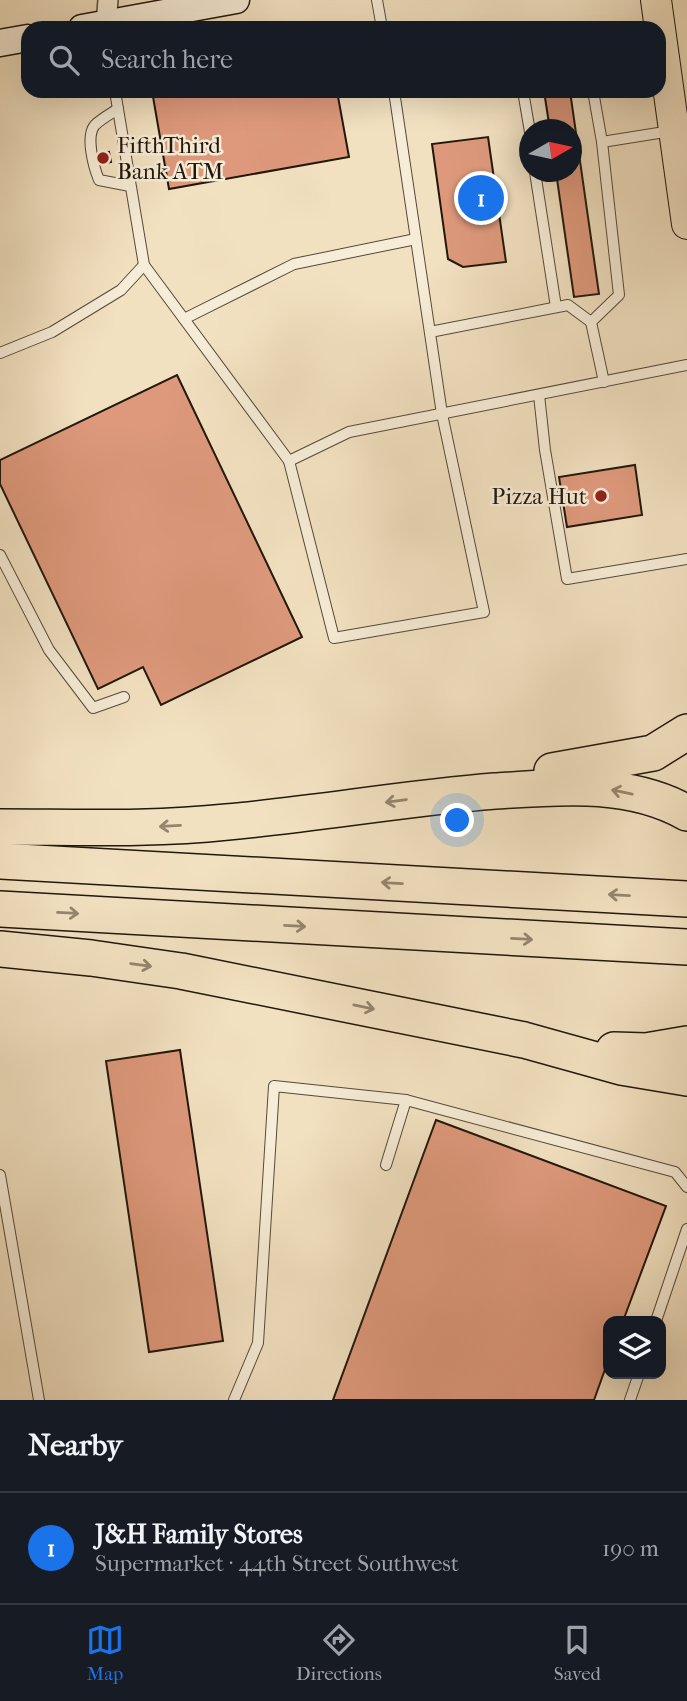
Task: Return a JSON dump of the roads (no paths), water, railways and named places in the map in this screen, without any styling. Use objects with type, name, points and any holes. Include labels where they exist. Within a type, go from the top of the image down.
[{"type":"highway","points":[[0,827],[143,827],[224,823],[315,813],[432,796],[653,753],[687,732]]},
{"type":"highway","points":[[432,796],[545,788],[594,788],[642,796],[687,813]]},
{"type":"highway","points":[[0,861],[687,899]]},
{"type":"highway","points":[[0,909],[687,947]]},
{"type":"highway","points":[[0,949],[181,971],[524,1040],[621,1067],[687,1078]]},
{"type":"highway","points":[[524,1040],[630,1051],[687,1044]]},
{"type":"main road","points":[[101,20],[236,0]]},
{"type":"main road","points":[[656,0],[659,21]]},
{"type":"main road","points":[[0,43],[21,39]]},
{"type":"main road","points":[[666,72],[687,224]]},
{"type":"lane","points":[[377,0],[381,21]]},
{"type":"lane","points":[[116,98],[144,265],[289,461],[334,638],[484,612],[442,414],[395,98]]},
{"type":"lane","points":[[524,98],[528,119]]},
{"type":"lane","points":[[592,322],[619,295],[602,142],[594,98]]},
{"type":"lane","points":[[118,109],[95,125],[90,137],[99,180],[130,186]]},
{"type":"lane","points":[[602,142],[674,130]]},
{"type":"lane","points":[[537,182],[556,307]]},
{"type":"lane","points":[[184,319],[295,264],[416,239]]},
{"type":"lane","points":[[0,353],[52,332],[121,290],[144,265]]},
{"type":"lane","points":[[430,332],[568,305],[592,322],[604,382]]},
{"type":"lane","points":[[289,461],[349,432],[687,365]]},
{"type":"lane","points":[[539,395],[545,450],[567,579],[687,559]]},
{"type":"lane","points":[[0,555],[49,650],[93,708],[124,697]]},
{"type":"lane","points":[[234,1400],[258,1343],[274,1086],[406,1100],[675,1172],[687,1187]]},
{"type":"lane","points":[[386,1165],[406,1100]]},
{"type":"lane","points":[[0,1175],[38,1400]]},
{"type":"lane","points":[[658,1316],[687,1229]]},
{"type":"lane","points":[[630,1400],[637,1379]]},
{"type":"place","name":"FifthThird Bank ATM","points":[[103,158]]},
{"type":"place","name":"J&H Family Stores","points":[[481,198]]},
{"type":"place","name":"Pizza Hut","points":[[601,496]]}]
